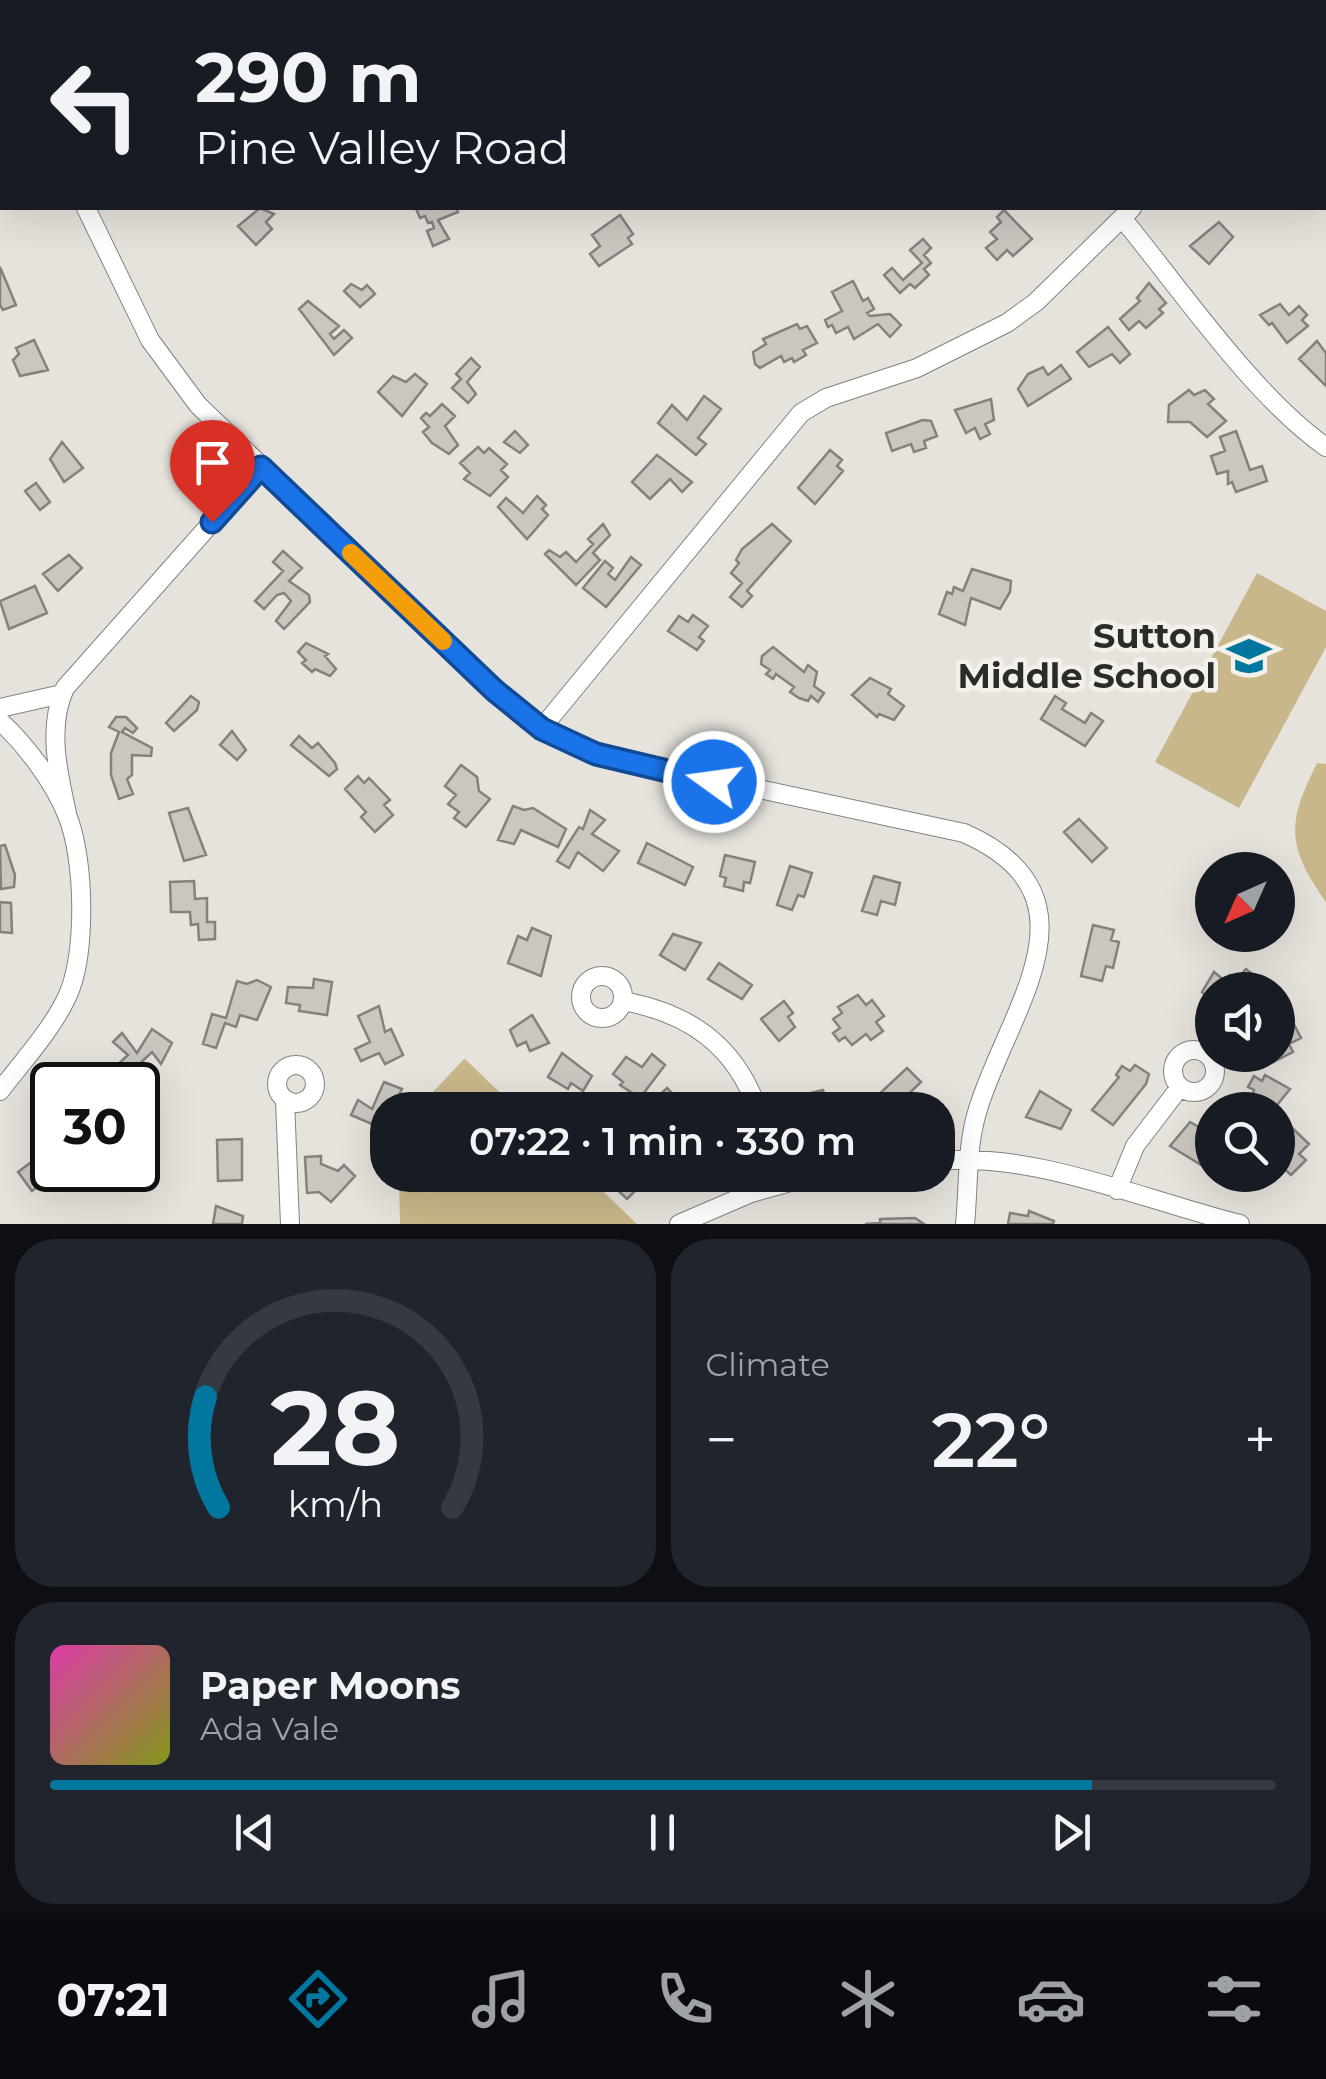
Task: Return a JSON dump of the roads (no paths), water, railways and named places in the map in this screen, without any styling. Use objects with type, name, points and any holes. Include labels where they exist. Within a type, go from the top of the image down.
[{"type":"street","points":[[87,210],[150,340],[198,404],[494,690],[542,729],[596,754],[964,834],[1017,866],[1036,891],[1039,932],[1020,1008],[977,1111],[968,1158],[965,1224]]},
{"type":"street","points":[[542,729],[801,413],[826,398],[916,368],[1007,324],[1036,302],[1127,213],[1248,371],[1289,416],[1326,446]]},
{"type":"street","points":[[0,1092],[56,1015],[76,968],[80,906],[55,753],[62,694],[261,467]]},
{"type":"street","points":[[0,708],[62,694]]},
{"type":"street","points":[[0,721],[45,775],[67,813]]},
{"type":"street","points":[[623,1001],[676,1016],[712,1037],[741,1070],[750,1092]]},
{"type":"street","points":[[1116,1190],[1135,1146],[1180,1087]]},
{"type":"street","points":[[285,1100],[290,1224]]},
{"type":"street","points":[[955,1160],[968,1158],[1116,1190],[1240,1224]]},
{"type":"street","points":[[679,1224],[751,1192]]},
{"type":"place","name":"Sutton Middle School","points":[[1249,656]]}]
